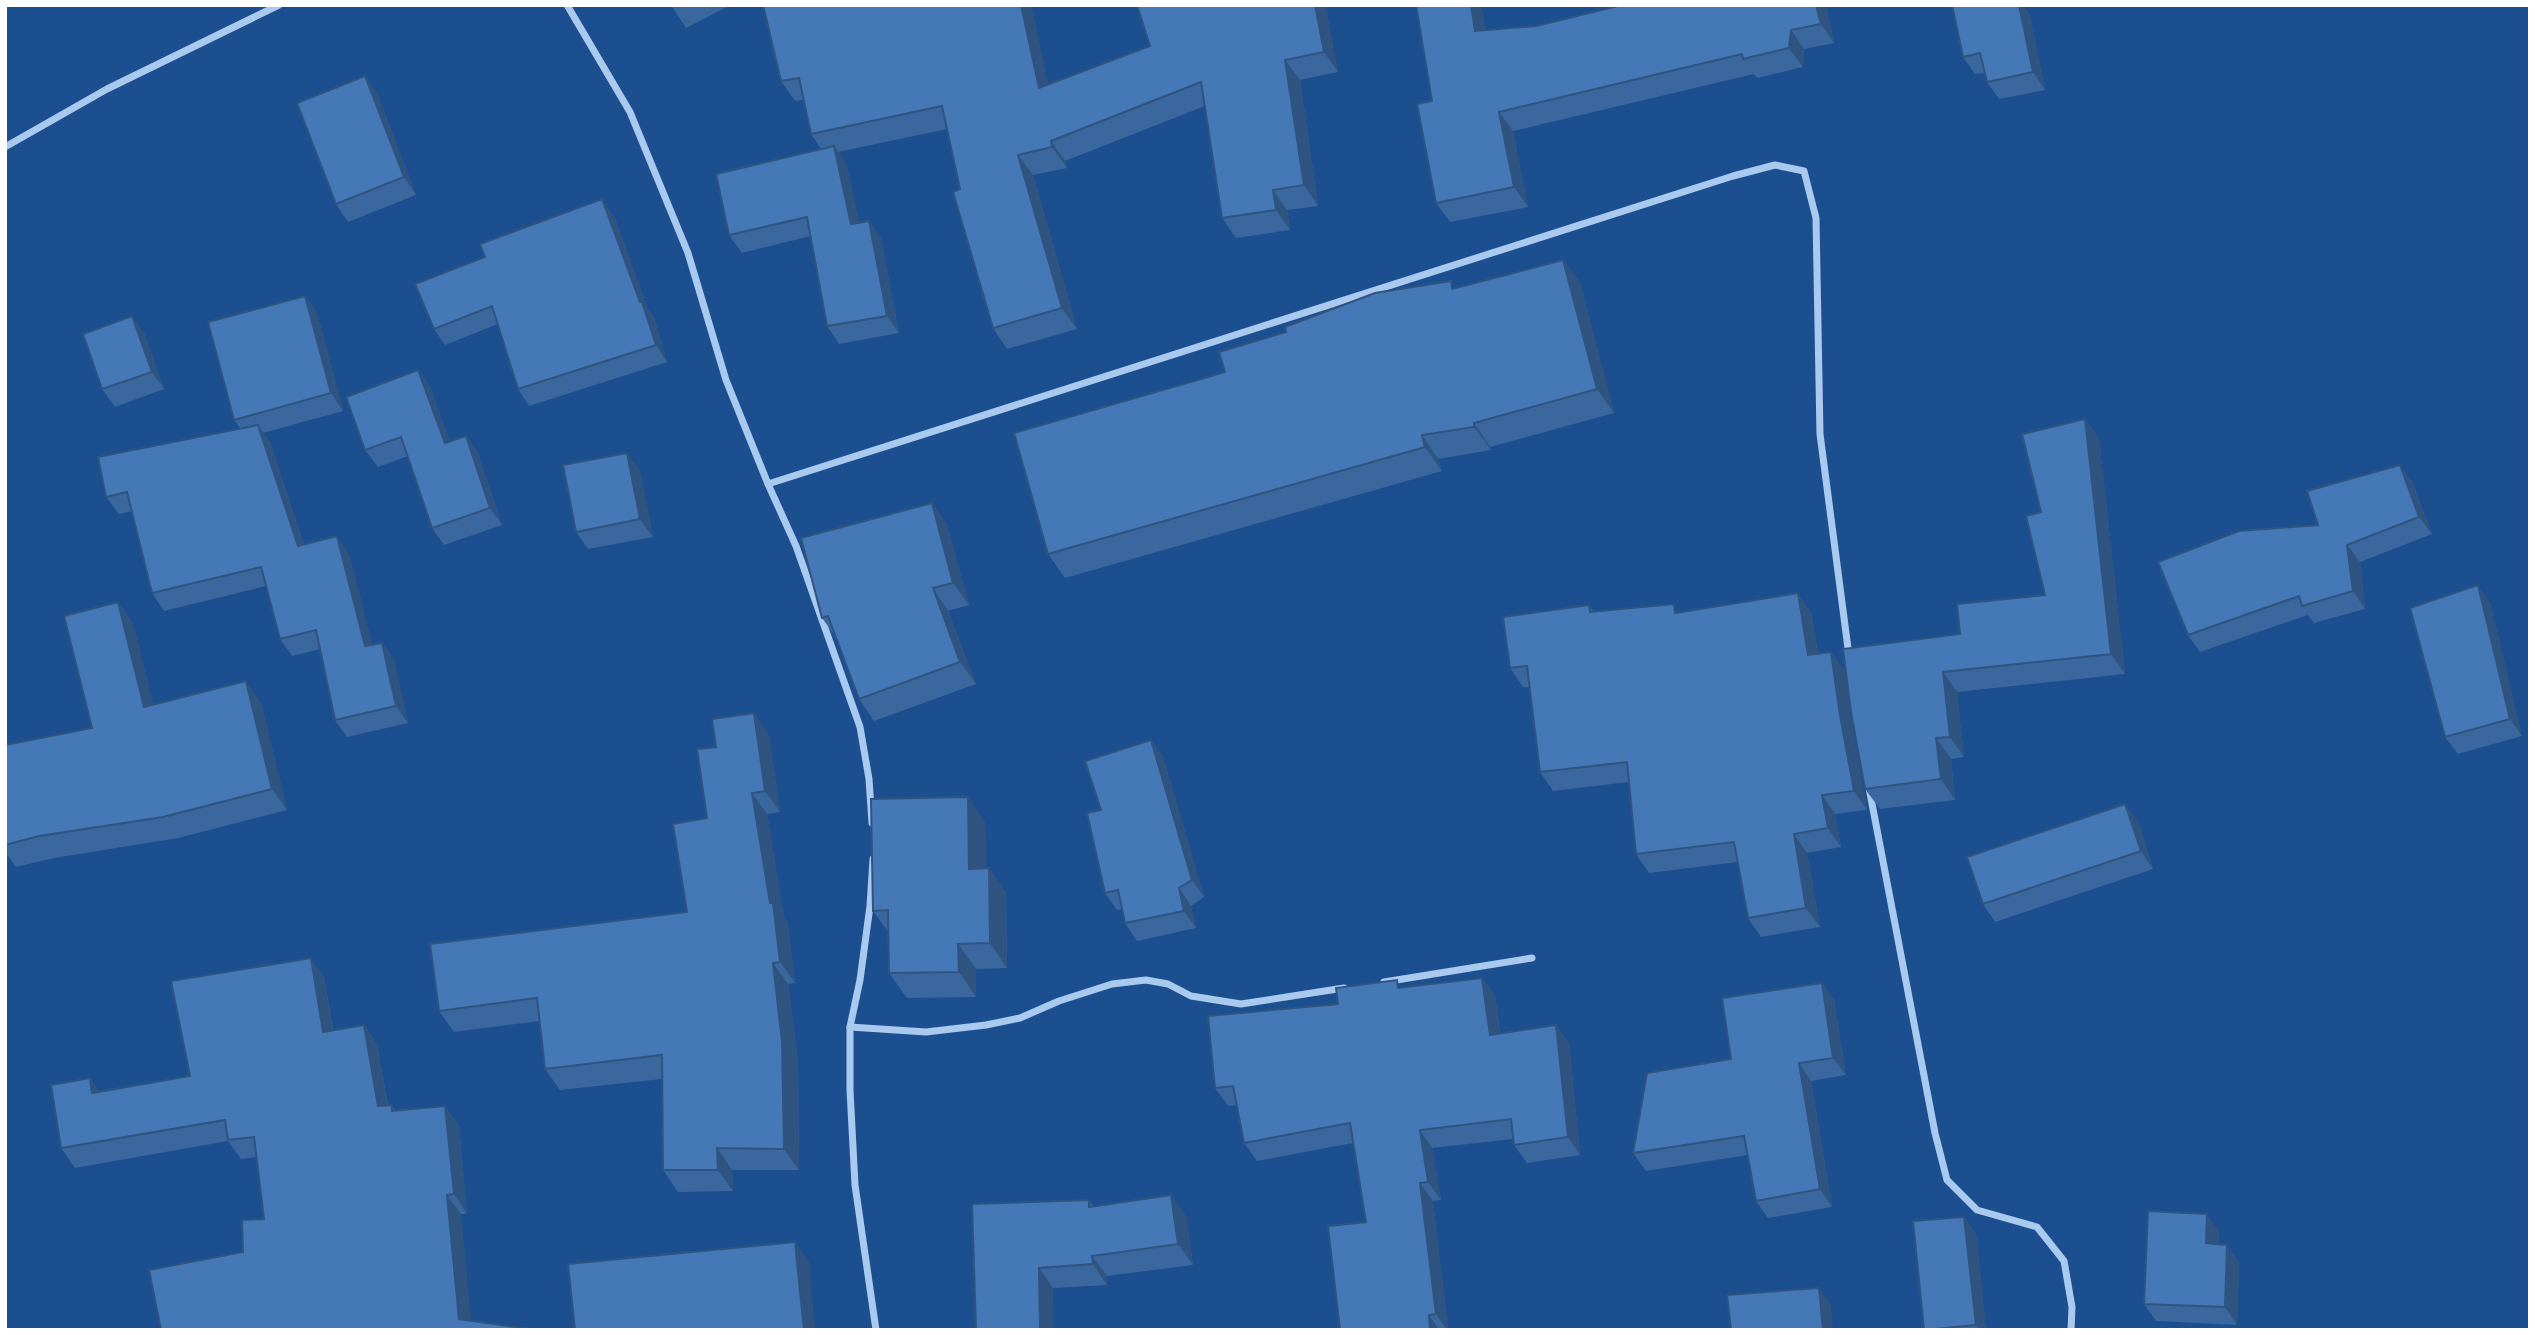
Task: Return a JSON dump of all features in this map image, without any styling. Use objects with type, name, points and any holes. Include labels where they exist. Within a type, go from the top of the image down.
[{"type":"street","points":[[5,147],[107,89],[279,5]]},
{"type":"street","points":[[567,5],[624,101],[688,253],[726,380],[796,546],[860,727],[869,779],[873,828]]},
{"type":"street","points":[[768,484],[1720,180],[1775,165],[1804,171],[1816,218],[1820,434],[1850,665]]},
{"type":"street","points":[[1867,773],[1935,1133],[1947,1180],[1977,1210],[2037,1227],[2064,1261],[2071,1307],[2071,1330]]},
{"type":"street","points":[[873,853],[870,906],[860,980],[850,1027],[850,1090],[855,1185],[876,1330]]},
{"type":"street","points":[[1374,983],[1532,958]]},
{"type":"street","points":[[850,1027],[926,1032],[986,1025],[1020,1018],[1059,1001],[1112,984],[1146,980],[1168,984],[1191,996],[1241,1004],[1348,987]]},
{"type":"building","points":[[763,5],[1021,5],[1039,88],[1150,46],[1137,5],[1315,5],[1324,52],[1285,60],[1304,185],[1273,190],[1276,210],[1222,218],[1201,82],[1051,141],[1052,147],[1018,155],[1062,308],[993,328],[953,192],[960,189],[942,106],[811,134],[799,78],[781,81]]},
{"type":"building","points":[[1416,5],[1471,5],[1475,31],[1536,26],[1622,5],[1816,5],[1821,24],[1791,30],[1789,48],[1743,59],[1742,54],[1499,112],[1514,187],[1436,203],[1417,104],[1432,101]]},
{"type":"building","points":[[1952,5],[2019,5],[2033,72],[1987,82],[1980,53],[1963,57]]},
{"type":"building","points":[[365,76],[404,177],[336,204],[297,103]]},
{"type":"building","points":[[834,146],[851,224],[869,221],[887,316],[827,326],[807,217],[729,235],[716,174]]},
{"type":"building","points":[[602,199],[656,345],[518,389],[492,306],[434,329],[415,284],[485,257],[480,244]]},
{"type":"building","points":[[1563,260],[1597,389],[1474,423],[1474,427],[1422,435],[1425,447],[1048,554],[1014,433],[1225,372],[1219,352],[1286,332],[1285,327],[1375,293],[1451,281],[1452,289]]},
{"type":"building","points":[[305,296],[331,393],[234,420],[208,322]]},
{"type":"building","points":[[132,316],[152,372],[102,389],[83,334]]},
{"type":"building","points":[[418,370],[445,443],[466,436],[490,508],[432,528],[401,437],[365,450],[346,397]]},
{"type":"building","points":[[2085,419],[2111,654],[1943,672],[1950,737],[1936,738],[1941,779],[1865,789],[1843,649],[1960,634],[1957,604],[2045,595],[2026,516],[2041,512],[2022,434]]},
{"type":"building","points":[[258,425],[298,546],[337,536],[365,646],[382,643],[396,706],[335,720],[316,630],[280,639],[261,567],[152,593],[127,492],[106,497],[98,457]]},
{"type":"building","points":[[627,453],[640,519],[576,532],[563,465]]},
{"type":"building","points":[[2400,465],[2419,517],[2347,545],[2353,591],[2302,606],[2299,596],[2188,635],[2158,562],[2239,531],[2318,525],[2307,491]]},
{"type":"building","points":[[932,503],[953,583],[933,588],[960,662],[859,699],[828,616],[822,618],[801,538]]},
{"type":"building","points":[[2478,585],[2510,719],[2445,737],[2410,608]]},
{"type":"building","points":[[1798,593],[1808,655],[1831,652],[1854,791],[1822,795],[1828,828],[1794,834],[1806,908],[1748,918],[1734,842],[1636,854],[1627,762],[1540,772],[1527,666],[1510,668],[1503,617],[1589,605],[1590,612],[1674,604],[1675,613]]},
{"type":"building","points":[[118,602],[144,707],[246,681],[272,789],[163,817],[39,836],[5,845],[5,745],[92,728],[64,616]]},
{"type":"building","points":[[754,713],[765,791],[752,793],[770,903],[773,903],[780,962],[773,963],[782,1041],[784,1149],[717,1148],[718,1170],[663,1170],[662,1055],[545,1069],[537,998],[439,1011],[430,944],[687,912],[673,824],[707,818],[697,749],[716,747],[712,719]]},
{"type":"building","points":[[1151,740],[1192,880],[1179,888],[1184,911],[1125,923],[1118,890],[1105,893],[1087,813],[1101,810],[1085,761]]},
{"type":"building","points":[[968,797],[969,869],[989,868],[990,943],[958,944],[959,972],[889,973],[888,910],[873,911],[871,799]]},
{"type":"building","points":[[2125,804],[2141,851],[1983,904],[1967,857]]},
{"type":"building","points":[[311,958],[323,1032],[364,1025],[378,1106],[392,1105],[392,1111],[445,1106],[454,1194],[447,1195],[459,1319],[537,1330],[161,1330],[149,1270],[243,1252],[242,1220],[264,1219],[254,1137],[228,1140],[225,1120],[61,1148],[51,1085],[90,1078],[92,1093],[190,1076],[171,981]]},
{"type":"building","points":[[1482,978],[1490,1035],[1556,1025],[1568,1137],[1514,1145],[1511,1119],[1420,1130],[1428,1182],[1420,1183],[1436,1314],[1429,1315],[1430,1330],[1340,1330],[1328,1226],[1366,1222],[1350,1123],[1244,1143],[1233,1086],[1215,1088],[1208,1016],[1338,1004],[1336,988],[1397,980],[1398,988]]},
{"type":"building","points":[[1822,983],[1833,1058],[1799,1063],[1820,1189],[1756,1201],[1744,1136],[1633,1153],[1647,1073],[1731,1059],[1722,998]]},
{"type":"building","points":[[1171,1195],[1178,1244],[1092,1256],[1093,1264],[1039,1268],[1040,1330],[976,1330],[972,1204],[1089,1200],[1089,1207]]},
{"type":"building","points":[[2148,1211],[2207,1214],[2206,1243],[2227,1245],[2225,1307],[2144,1304]]},
{"type":"building","points":[[1964,1217],[1976,1325],[1924,1330],[1913,1221]]},
{"type":"building","points":[[795,1242],[804,1330],[575,1330],[568,1264]]},
{"type":"building","points":[[1819,1288],[1823,1330],[1731,1330],[1727,1295]]}]
